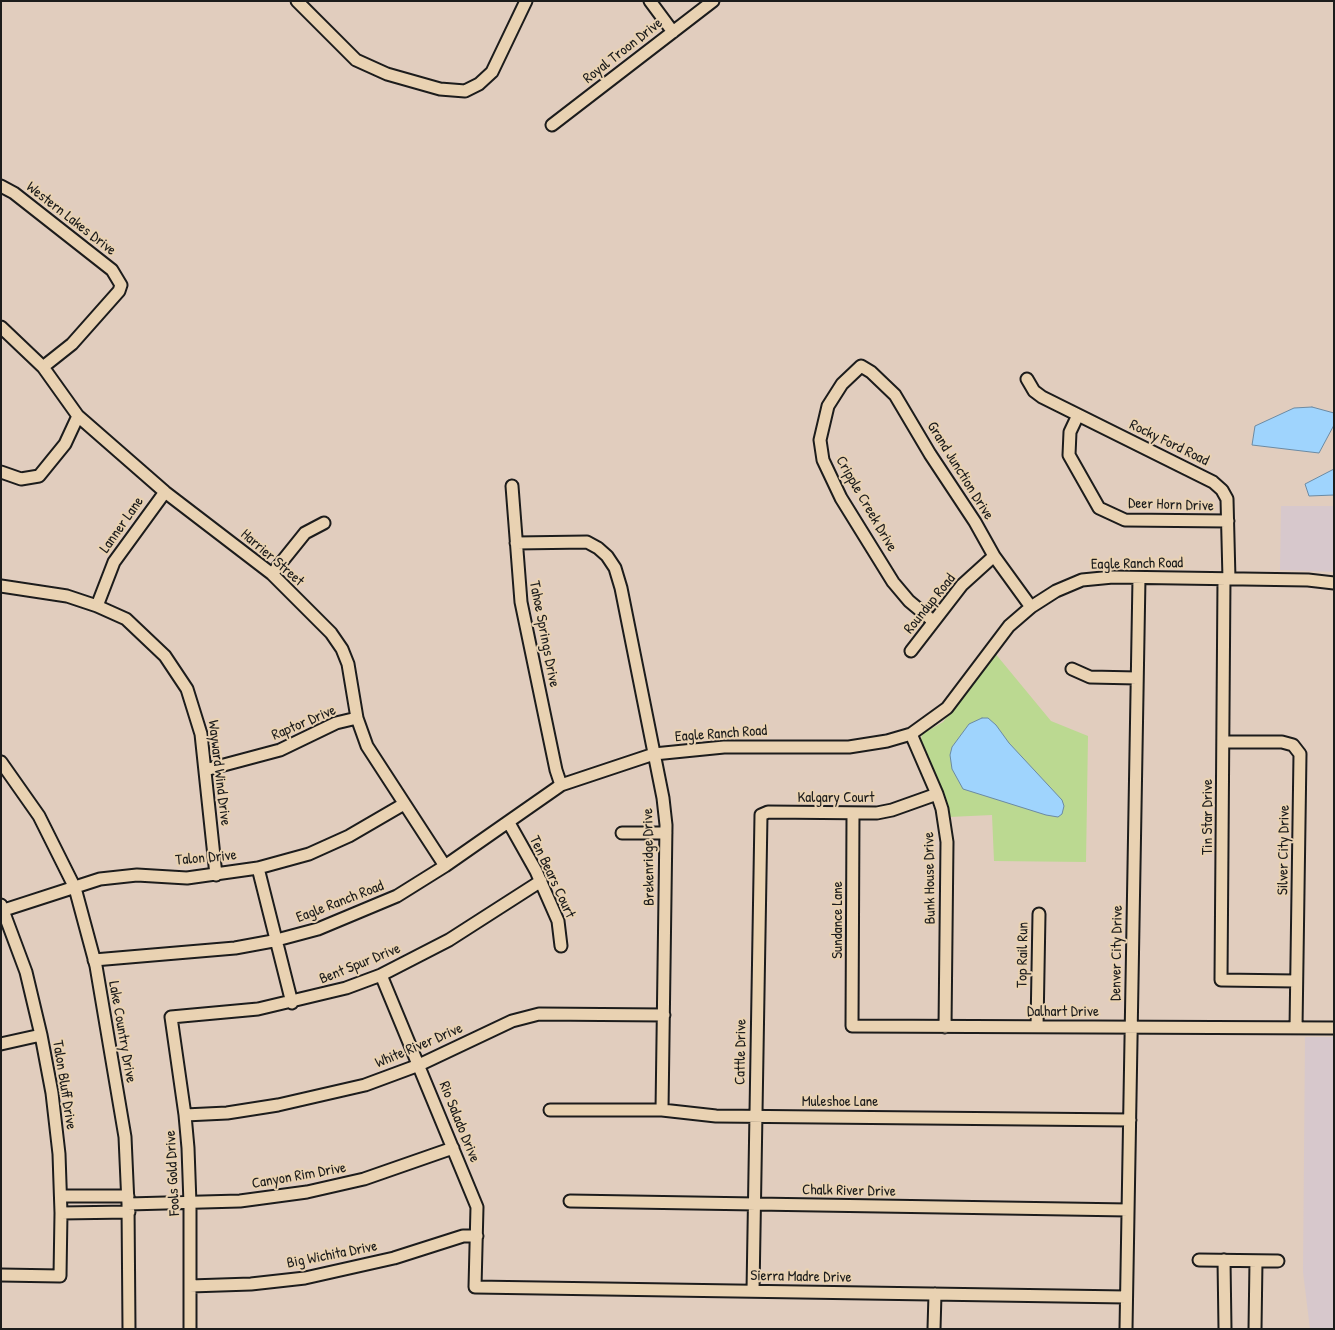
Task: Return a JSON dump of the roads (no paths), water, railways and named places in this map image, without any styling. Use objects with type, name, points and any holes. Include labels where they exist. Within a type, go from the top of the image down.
[{"type":"street","points":[[297,1],[356,60],[386,74],[440,89],[465,91],[480,84],[492,72],[526,1]]},
{"type":"street","points":[[650,1],[673,32]]},
{"type":"street","name":"Royal Troon Drive","points":[[552,125],[713,1]]},
{"type":"street","name":"Western Lakes Drive","points":[[1,186],[14,193],[112,270],[121,285],[119,291],[72,344],[43,367]]},
{"type":"street","name":"Harrier Street","points":[[1,327],[43,367],[78,416],[165,492],[272,574],[331,633],[342,649],[348,664],[356,718],[368,746],[445,866]]},
{"type":"street","name":"Grand Junction Drive","points":[[862,362],[895,396],[930,454],[975,522],[994,556],[1031,607]]},
{"type":"street","name":"Cripple Creek Drive","points":[[862,362],[842,384],[828,406],[820,440],[823,460],[841,498],[893,582],[909,601],[933,622]]},
{"type":"street","name":"Rocky Ford Road","points":[[1027,379],[1034,391],[1042,397],[1213,482],[1222,490],[1227,499],[1227,579]]},
{"type":"street","name":"Deer Horn Drive","points":[[1078,415],[1070,432],[1069,455],[1099,508],[1124,520],[1228,521]]},
{"type":"street","points":[[1,472],[21,479],[39,476],[65,444],[78,416]]},
{"type":"street","name":"Tahoe Springs Drive","points":[[512,486],[521,602],[552,754],[561,786]]},
{"type":"street","name":"Lanner Lane","points":[[97,606],[114,562],[165,492]]},
{"type":"street","points":[[272,574],[305,533],[324,523]]},
{"type":"street","name":"Brekenridge Drive","points":[[516,543],[586,542],[598,548],[615,568],[663,798],[666,833],[662,1110]]},
{"type":"street","name":"Roundup Road","points":[[911,651],[962,585],[994,556]]},
{"type":"street","name":"Eagle Ranch Road","points":[[94,960],[167,952],[198,952],[276,940],[318,929],[397,896],[445,866],[561,786],[654,754],[724,747],[850,747],[887,741],[911,734],[947,708],[997,640],[1031,607],[1062,588],[1082,580],[1138,578],[1227,579],[1308,580],[1334,583]]},
{"type":"street","name":"Denver City Drive","points":[[1126,1329],[1138,578]]},
{"type":"street","name":"Tin Star Drive","points":[[1227,579],[1223,742],[1221,980],[1296,981]]},
{"type":"street","name":"Wayward Wind Drive","points":[[1,586],[67,596],[97,606],[126,619],[165,656],[177,672],[187,688],[195,709],[201,734],[216,875]]},
{"type":"street","points":[[1072,669],[1090,677],[1137,678]]},
{"type":"street","name":"Raptor Drive","points":[[205,770],[280,750],[336,723],[356,718]]},
{"type":"street","name":"Bunk House Drive","points":[[911,734],[937,794],[942,809],[947,842],[945,1027]]},
{"type":"street","name":"Silver City Drive","points":[[1223,742],[1282,742],[1293,745],[1300,754],[1296,1028]]},
{"type":"street","name":"Lake Country Drive","points":[[1,762],[39,816],[75,888],[94,960],[125,1137],[128,1204],[129,1329]]},
{"type":"street","name":"Kalgary Court","points":[[763,814],[853,815],[892,810],[937,794]]},
{"type":"street","name":"Talon Drive","points":[[2,909],[100,879],[137,875],[187,878],[258,868],[309,854],[350,836],[404,804]]},
{"type":"street","name":"Cattle Drive","points":[[753,1291],[760,819],[763,814]]},
{"type":"street","name":"Sundance Lane","points":[[852,1026],[853,815]]},
{"type":"street","name":"Ten Bears Court","points":[[509,823],[541,881],[558,921],[561,946]]},
{"type":"street","points":[[622,833],[666,833]]},
{"type":"street","points":[[258,868],[292,1003]]},
{"type":"street","name":"Bent Spur Drive","points":[[171,1017],[258,1009],[292,1003],[346,988],[381,975],[449,940],[541,881]]},
{"type":"street","name":"Talon Bluff Drive","points":[[1,1275],[60,1276],[62,1213],[52,1093],[41,1035],[26,972],[2,909]]},
{"type":"street","name":"Top Rail Run","points":[[1037,1027],[1039,914]]},
{"type":"street","name":"Rio Salado Drive","points":[[381,975],[477,1207],[475,1287]]},
{"type":"street","name":"White River Drive","points":[[185,1115],[227,1113],[317,1098],[365,1085],[419,1065],[512,1021],[539,1014],[664,1015]]},
{"type":"street","name":"Fools Gold Drive","points":[[171,1017],[185,1115],[190,1204],[190,1329]]},
{"type":"street","name":"Dalhart Drive","points":[[852,1026],[1334,1028]]},
{"type":"street","points":[[1,1044],[41,1035]]},
{"type":"street","name":"Muleshoe Lane","points":[[550,1110],[662,1110],[716,1116],[755,1117],[1130,1120]]},
{"type":"street","name":"Canyon Rim Drive","points":[[128,1204],[190,1204],[240,1201],[316,1190],[364,1179],[453,1148]]},
{"type":"street","points":[[61,1196],[128,1204]]},
{"type":"street","name":"Chalk River Drive","points":[[570,1201],[1128,1210]]},
{"type":"street","points":[[62,1213],[128,1204]]},
{"type":"street","name":"Big Wichita Drive","points":[[190,1286],[251,1284],[305,1278],[394,1258],[463,1236],[477,1236]]},
{"type":"street","points":[[1198,1260],[1278,1261]]},
{"type":"street","points":[[1224,1260],[1225,1329]]},
{"type":"street","points":[[1255,1329],[1256,1260]]},
{"type":"street","name":"Sierra Madre Drive","points":[[475,1287],[1126,1297]]},
{"type":"street","points":[[934,1329],[935,1294]]},
{"type":"water","points":[[1312,407],[1334,413],[1334,425],[1319,453],[1252,445],[1255,426],[1294,408]]},
{"type":"water","points":[[1334,469],[1334,495],[1309,496],[1305,484]]},
{"type":"water","points":[[982,718],[988,718],[996,725],[1009,743],[1062,800],[1064,806],[1062,814],[1058,817],[1046,815],[963,789],[952,769],[950,755],[952,747],[969,724]]}]
